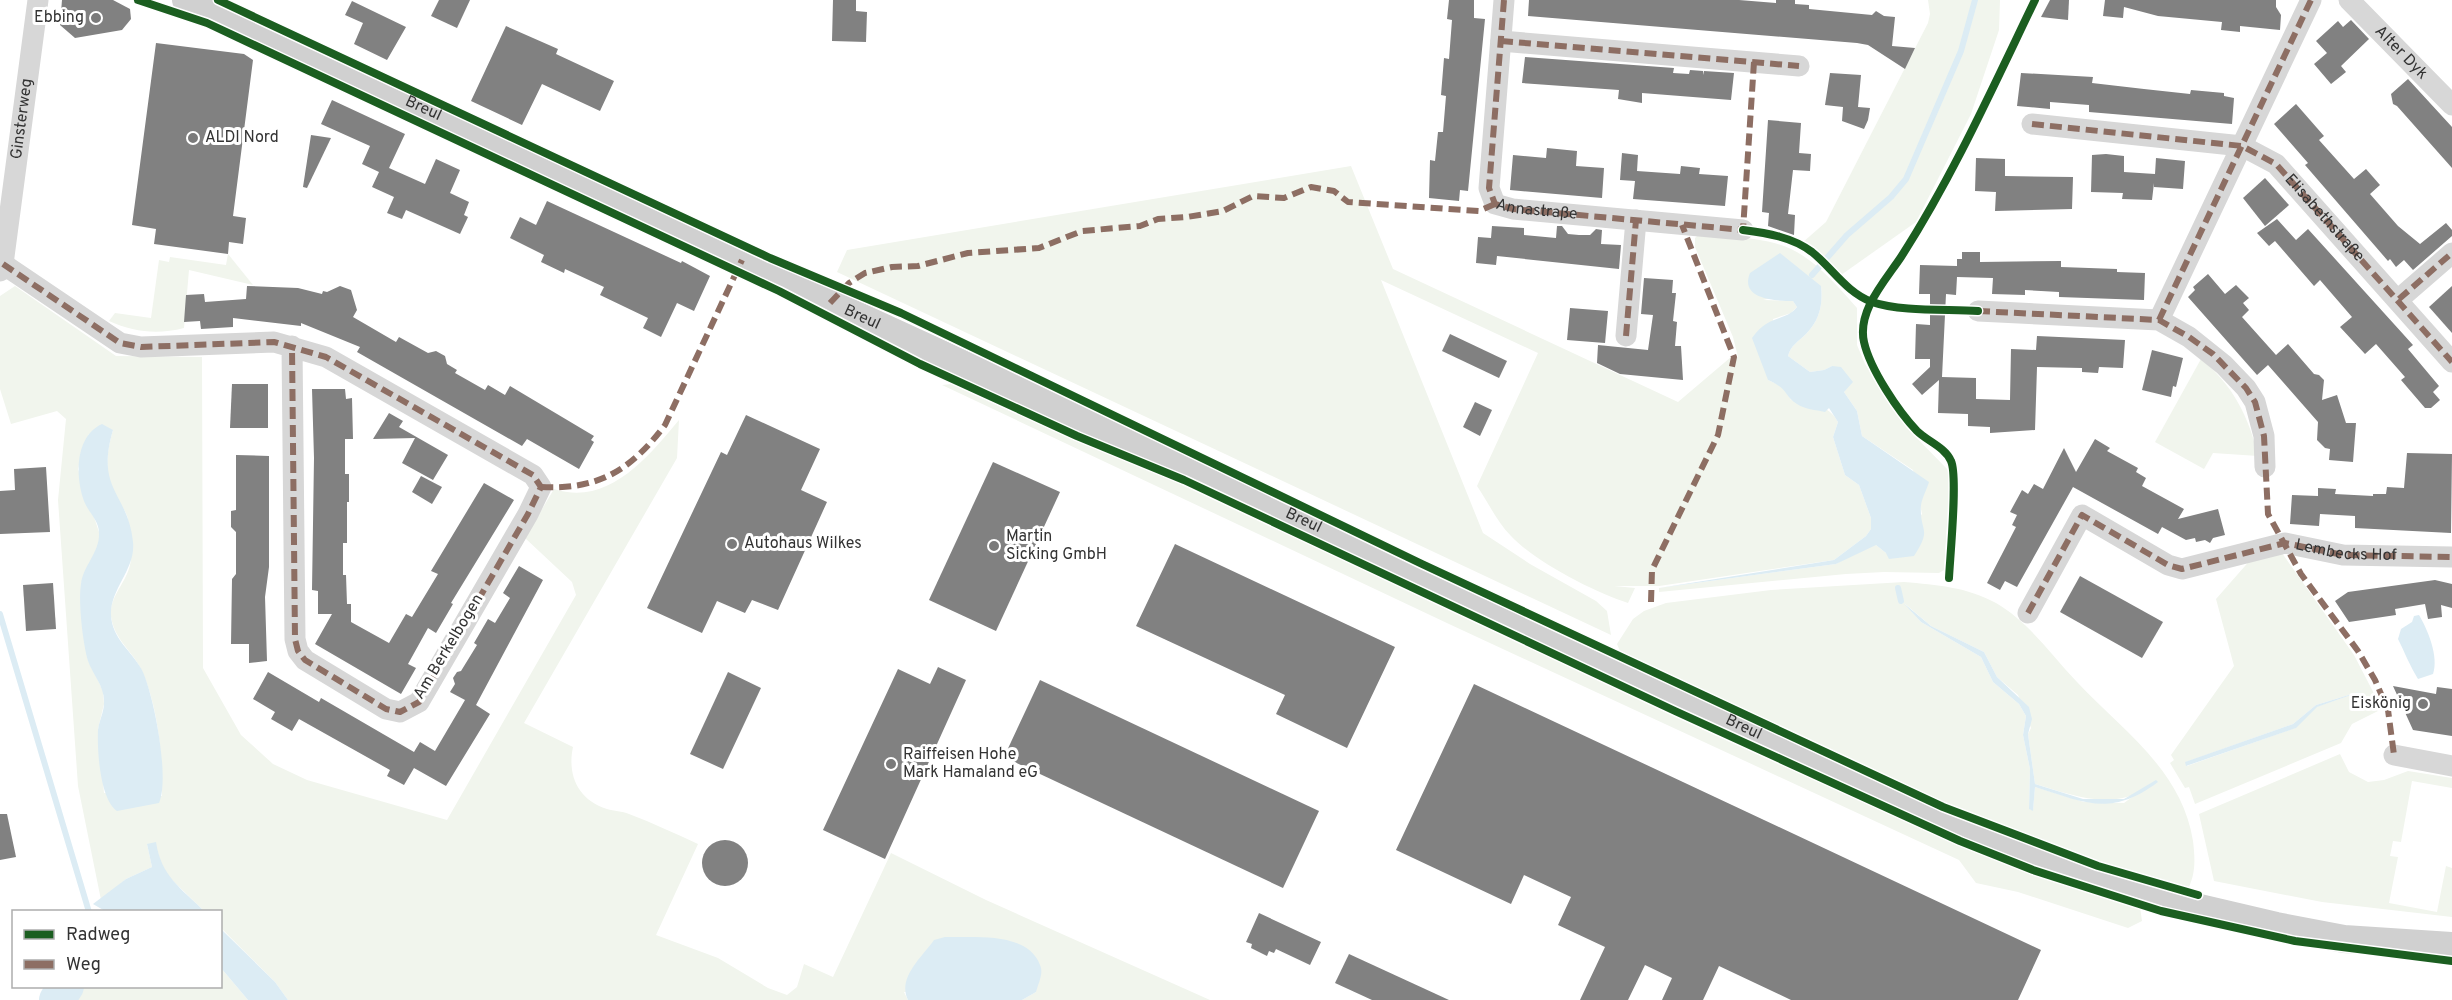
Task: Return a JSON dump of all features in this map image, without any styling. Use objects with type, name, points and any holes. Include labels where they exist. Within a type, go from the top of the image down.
[{"type":"main road","name":"Breul","points":[[186,0],[500,144],[841,308],[1276,508],[1923,812],[2036,860],[2165,900],[2276,926],[2344,939],[2452,946]]},
{"type":"street","name":"Ginsterweg","points":[[2,268],[38,0]]},
{"type":"street","name":"Annastraße","points":[[1504,0],[1489,188],[1495,204],[1513,209],[1743,230]]},
{"type":"street","points":[[2159,320],[2311,0]]},
{"type":"street","name":"Alter Dyk","points":[[2349,0],[2452,105]]},
{"type":"street","points":[[1501,41],[1798,66]]},
{"type":"street","name":"Elisabethstraße","points":[[2032,124],[2242,146],[2276,164],[2399,299],[2452,362]]},
{"type":"street","points":[[1626,336],[1636,220]]},
{"type":"street","points":[[2399,299],[2452,253]]},
{"type":"street","name":"Am Berkelbogen","points":[[2,268],[120,343],[141,347],[274,342],[291,346],[326,357],[533,475],[541,487],[419,702],[400,712],[386,709],[305,660],[298,651],[295,639],[291,346]]},
{"type":"street","points":[[1978,311],[2159,320],[2213,354],[2246,388],[2261,420],[2265,468]]},
{"type":"street","name":"Lembecks Hof","points":[[2028,613],[2082,515],[2168,565],[2182,570],[2285,543],[2343,555],[2452,557]]},
{"type":"street","points":[[2394,755],[2452,766]]},
{"type":"shaded area","points":[[1928,0],[2000,0],[1999,30],[1971,114],[1916,222],[1841,275],[1802,243],[1826,222],[1928,23],[1930,14]]},
{"type":"shaded area","points":[[1351,166],[1393,269],[1678,402],[1731,357],[1738,357],[1733,337],[1695,247],[1695,238],[1698,235],[1771,242],[1804,257],[1820,269],[1857,308],[1857,345],[1865,364],[1907,428],[1949,471],[1944,570],[1939,573],[1846,574],[1659,592],[1659,588],[1836,564],[1870,545],[1876,545],[1886,553],[1922,514],[1913,470],[1862,436],[1857,411],[1844,392],[1851,381],[1832,366],[1810,372],[1788,356],[1793,346],[1811,329],[1817,317],[1821,305],[1821,286],[1763,300],[1793,301],[1797,307],[1791,313],[1773,319],[1768,380],[1783,387],[1791,400],[1824,408],[1834,416],[1838,422],[1833,437],[1845,475],[1859,485],[1871,518],[1871,529],[1866,536],[1834,560],[1659,586],[1614,586],[1635,588],[1628,603],[1599,592],[1549,566],[1521,546],[1501,525],[1477,486],[1538,353],[1381,280],[1483,533],[1530,564],[1596,601],[1607,611],[1611,635],[837,272],[847,250]]},
{"type":"shaded area","points":[[1780,253],[1821,286],[1821,305],[1817,317],[1811,329],[1793,346],[1788,356],[1810,372],[1832,366],[1841,367],[1853,382],[1844,392],[1857,411],[1862,436],[1929,482],[1921,505],[1923,540],[1914,556],[1889,559],[1886,553],[1876,545],[1836,564],[1659,588],[1834,560],[1866,536],[1871,529],[1871,518],[1859,485],[1845,475],[1833,437],[1838,422],[1829,408],[1825,412],[1800,406],[1783,389],[1768,380],[1752,338],[1765,325],[1787,315],[1797,307],[1793,301],[1761,297],[1750,289],[1748,282],[1750,273]]},
{"type":"shaded area","points":[[228,254],[253,285],[189,270],[184,328],[146,331],[127,328],[109,321],[115,313],[151,318],[159,260],[169,262],[170,257],[226,265]]},
{"type":"shaded area","points":[[15,286],[116,356],[202,357],[203,668],[241,735],[273,764],[307,780],[447,820],[576,595],[572,582],[525,538],[554,489],[574,493],[592,491],[609,485],[640,463],[679,420],[677,458],[524,723],[573,747],[573,777],[582,793],[597,805],[638,817],[698,844],[656,935],[718,958],[768,988],[787,995],[797,987],[804,964],[833,977],[891,853],[986,900],[1210,1000],[1022,1000],[1036,992],[904,992],[908,1000],[288,1000],[275,982],[222,929],[222,910],[203,910],[166,874],[158,857],[147,844],[152,867],[126,879],[101,900],[78,786],[58,500],[66,419],[57,411],[11,424],[0,389],[0,296]],"holes":[[[113,430],[108,455],[111,488],[127,517],[131,555],[128,572],[115,596],[111,616],[116,632],[138,664],[148,686],[156,717],[162,796],[104,793],[98,729],[104,704],[103,691],[88,660],[81,613],[81,584],[99,545],[99,532],[78,469],[83,446],[89,434]]]},
{"type":"shaded area","points":[[2201,359],[2231,391],[2250,428],[2258,456],[2213,453],[2204,469],[2155,442]]},
{"type":"shaded area","points":[[952,384],[1078,442],[1202,491],[1924,829],[2034,873],[2140,907],[2142,921],[2128,928],[2018,892],[1976,883],[1959,860],[1449,624],[942,385]]},
{"type":"shaded area","points":[[102,424],[113,430],[108,450],[110,479],[130,525],[133,542],[131,561],[114,596],[112,623],[119,638],[138,663],[147,682],[156,716],[163,775],[159,803],[117,811],[111,805],[103,786],[98,730],[104,697],[88,661],[80,602],[82,577],[97,546],[99,533],[81,491],[80,458],[87,438]]},
{"type":"shaded area","points":[[2282,553],[2354,655],[2382,709],[2352,724],[2341,743],[2195,804],[2189,787],[2185,788],[2170,763],[2174,760],[2171,755],[2234,666],[2216,599],[2252,558]],"holes":[[[2365,690],[2316,707],[2295,728],[2187,766],[2186,762],[2293,724],[2316,705]]]},
{"type":"shaded area","points":[[1904,582],[1974,593],[2008,611],[2029,629],[2077,682],[2148,753],[2177,793],[2187,816],[2193,841],[2194,865],[2188,889],[2074,855],[1982,820],[1622,656],[1617,644],[1633,619],[1644,611],[1666,603],[1771,590]],"holes":[[[1904,603],[1931,626],[1984,652],[1997,677],[2018,695],[2031,728],[2028,734],[2035,784],[2101,800],[2126,797],[2139,792],[2124,803],[2084,802],[2035,787],[2033,810],[2029,809],[2030,769],[2023,735],[2026,716],[2019,704],[1993,682],[1981,657],[1921,622]]]},
{"type":"shaded area","points":[[1904,603],[1931,626],[1984,652],[1997,677],[2029,707],[2032,719],[2028,734],[2035,784],[2083,799],[2124,799],[2156,780],[2158,782],[2126,800],[2098,804],[2035,787],[2033,811],[2029,809],[2030,769],[2023,735],[2026,716],[2019,704],[1993,682],[1981,657],[1921,622]]},
{"type":"shaded area","points":[[2419,615],[2429,636],[2435,660],[2433,674],[2418,679],[2398,639],[2401,629],[2412,622],[2414,616]]},
{"type":"shaded area","points":[[2365,690],[2317,707],[2296,728],[2186,766],[2185,762],[2293,724],[2316,705]]},
{"type":"shaded area","points":[[2340,754],[2349,772],[2368,782],[2384,780],[2408,771],[2452,778],[2452,788],[2412,781],[2401,842],[2393,841],[2390,856],[2398,857],[2389,903],[2437,912],[2446,866],[2452,868],[2452,917],[2322,902],[2214,881],[2199,814]]},
{"type":"shaded area","points":[[156,842],[167,873],[203,910],[103,910],[93,904],[126,879],[152,867],[147,844]]},
{"type":"shaded area","points":[[222,930],[275,982],[288,1000],[248,1000],[222,969]]},
{"type":"shaded area","points":[[945,937],[984,937],[1012,941],[1024,946],[1033,954],[1041,968],[1036,992],[1022,1000],[908,1000],[905,992],[906,984],[912,968],[934,940]]},
{"type":"shaded area","points":[[222,969],[248,1000],[74,1000],[82,988],[222,988]]},
{"type":"building","name":"Ebbing","points":[[62,0],[113,0],[130,9],[131,19],[122,30],[75,38],[60,25]]},
{"type":"building","points":[[439,0],[470,0],[457,28],[431,16]]},
{"type":"building","points":[[833,0],[856,0],[856,11],[867,12],[866,42],[832,41]]},
{"type":"building","points":[[1449,0],[1474,0],[1474,18],[1485,19],[1468,191],[1460,190],[1459,201],[1429,198],[1430,160],[1435,161],[1438,132],[1443,132],[1446,96],[1441,95],[1444,58],[1449,59],[1452,20],[1447,19]]},
{"type":"building","points":[[1529,0],[1739,0],[1776,3],[1776,0],[1795,0],[1795,4],[1809,5],[1809,9],[1872,15],[1876,11],[1884,16],[1895,17],[1892,46],[1915,48],[1905,69],[1868,45],[1528,16]]},
{"type":"building","points":[[2050,0],[2069,0],[2068,20],[2041,17]]},
{"type":"building","points":[[2105,0],[2276,0],[2276,7],[2281,15],[2280,30],[2240,26],[2240,32],[2221,30],[2222,22],[2158,16],[2124,7],[2123,18],[2103,16]]},
{"type":"building","points":[[352,1],[406,27],[387,60],[354,44],[363,23],[345,15]]},
{"type":"building","points":[[2351,20],[2369,39],[2341,66],[2346,72],[2331,84],[2314,64],[2327,53],[2316,41],[2338,21],[2343,27]]},
{"type":"building","points":[[506,26],[558,49],[556,54],[614,81],[600,111],[542,84],[522,125],[471,101]]},
{"type":"building","name":"ALDI Nord","points":[[156,43],[244,54],[253,60],[233,216],[246,218],[243,244],[229,242],[228,254],[154,244],[156,229],[132,225]]},
{"type":"building","points":[[1525,57],[1674,68],[1673,73],[1689,74],[1690,70],[1703,71],[1703,75],[1704,71],[1734,73],[1731,100],[1642,93],[1642,103],[1618,99],[1619,90],[1522,83]]},
{"type":"building","points":[[1830,73],[1861,75],[1858,107],[1870,108],[1864,129],[1842,121],[1843,107],[1825,105]]},
{"type":"building","points":[[2021,73],[2093,77],[2092,83],[2190,94],[2191,90],[2224,93],[2224,96],[2234,98],[2232,124],[2089,112],[2089,105],[2050,102],[2050,109],[2017,106]]},
{"type":"building","points":[[2408,79],[2452,127],[2452,168],[2393,104],[2391,94]]},
{"type":"building","points":[[332,100],[405,134],[389,168],[425,184],[436,159],[460,170],[450,193],[469,202],[464,215],[468,217],[460,234],[406,210],[402,219],[387,213],[394,197],[372,187],[379,172],[362,164],[370,146],[321,124]]},
{"type":"building","points":[[2296,104],[2324,136],[2319,140],[2354,179],[2366,169],[2380,185],[2370,194],[2398,226],[2420,244],[2446,223],[2452,230],[2452,236],[2413,270],[2404,260],[2396,267],[2390,259],[2388,261],[2305,165],[2308,163],[2274,124]]},
{"type":"building","points":[[1768,120],[1801,123],[1799,153],[1811,154],[1810,171],[1793,170],[1788,214],[1795,215],[1794,235],[1768,226],[1769,213],[1762,212]]},
{"type":"building","points":[[311,135],[331,138],[307,188],[303,187]]},
{"type":"building","points":[[1547,148],[1577,151],[1576,166],[1604,168],[1602,198],[1510,190],[1513,155],[1546,158]]},
{"type":"building","points":[[1622,153],[1638,155],[1637,171],[1680,174],[1681,166],[1700,168],[1699,174],[1728,176],[1725,206],[1633,199],[1635,181],[1620,180]]},
{"type":"building","points":[[2092,155],[2124,156],[2124,172],[2155,174],[2156,158],[2185,161],[2183,189],[2154,187],[2154,183],[2152,200],[2122,199],[2123,193],[2091,192]]},
{"type":"building","points":[[1976,158],[2005,159],[2005,176],[2073,177],[2072,209],[1995,211],[1996,192],[1975,191]]},
{"type":"building","points":[[2265,178],[2289,205],[2265,226],[2243,198]]},
{"type":"building","points":[[547,201],[681,263],[682,261],[710,276],[694,311],[677,303],[661,337],[643,328],[648,318],[600,295],[604,287],[565,269],[564,273],[541,262],[544,255],[510,238],[520,217],[536,225]]},
{"type":"building","points":[[2277,219],[2296,240],[2308,229],[2413,345],[2408,349],[2439,386],[2433,392],[2440,400],[2431,408],[2425,408],[2401,380],[2405,377],[2376,344],[2365,354],[2340,327],[2352,317],[2320,280],[2314,286],[2275,241],[2269,246],[2257,233]]},
{"type":"building","points":[[1492,226],[1524,228],[1524,235],[1556,238],[1557,226],[1562,226],[1568,234],[1579,235],[1590,235],[1596,229],[1602,230],[1601,244],[1621,245],[1619,269],[1497,256],[1496,265],[1476,263],[1478,237],[1491,238]]},
{"type":"building","points":[[1962,252],[1980,252],[1980,262],[2061,261],[2061,267],[2117,269],[2117,272],[2145,273],[2144,300],[2059,297],[2059,292],[2025,290],[2025,295],[1992,294],[1993,278],[1957,277],[1956,295],[1946,294],[1942,377],[1976,378],[1976,399],[2010,400],[2011,349],[2036,350],[2037,336],[2125,340],[2123,368],[2099,367],[2098,373],[2082,372],[2082,368],[2037,367],[2035,430],[1990,433],[1990,427],[1968,426],[1968,414],[1938,413],[1939,380],[1922,395],[1912,384],[1930,367],[1930,359],[1915,359],[1916,324],[1930,325],[1930,294],[1919,294],[1920,265],[1957,266],[1957,259],[1962,259]]},
{"type":"building","points":[[2208,274],[2225,294],[2236,285],[2249,298],[2243,303],[2249,310],[2242,317],[2276,355],[2288,344],[2314,374],[2324,380],[2322,400],[2337,395],[2346,423],[2356,423],[2353,462],[2329,460],[2330,449],[2325,448],[2317,440],[2318,422],[2268,365],[2257,375],[2188,297],[2195,290],[2193,287]]},
{"type":"building","points":[[1644,278],[1673,280],[1672,293],[1676,293],[1673,321],[1677,322],[1675,346],[1681,346],[1683,380],[1620,374],[1597,363],[1598,345],[1648,350],[1653,315],[1641,314]]},
{"type":"building","points":[[247,286],[298,288],[322,294],[323,291],[327,292],[340,286],[351,290],[357,310],[353,317],[396,342],[399,337],[428,353],[436,351],[445,356],[447,364],[457,370],[455,373],[485,390],[488,385],[505,395],[510,386],[594,436],[591,440],[594,442],[579,469],[527,439],[522,446],[357,352],[360,347],[301,323],[301,326],[233,318],[233,327],[201,329],[200,321],[184,322],[186,295],[204,294],[205,302],[246,299]]},
{"type":"building","points":[[2452,286],[2452,333],[2429,307]]},
{"type":"building","points":[[1570,308],[1608,311],[1605,343],[1567,340]]},
{"type":"building","points":[[1450,334],[1507,361],[1499,378],[1442,351]]},
{"type":"building","points":[[2152,350],[2183,358],[2176,387],[2173,386],[2171,397],[2142,390]]},
{"type":"building","points":[[232,384],[268,384],[268,428],[230,428]]},
{"type":"building","points":[[312,389],[345,389],[346,399],[352,398],[353,439],[345,439],[345,474],[349,474],[349,502],[347,502],[347,543],[343,543],[343,575],[346,575],[347,604],[351,604],[351,622],[389,643],[406,614],[412,617],[438,574],[431,571],[484,483],[514,500],[451,603],[453,604],[436,633],[428,628],[408,664],[416,668],[401,694],[315,644],[332,614],[318,614],[318,591],[312,590],[314,458]]},
{"type":"building","points":[[1475,402],[1492,410],[1480,436],[1463,427]]},
{"type":"building","points":[[389,413],[403,421],[399,427],[448,455],[433,480],[402,463],[415,438],[373,439]]},
{"type":"building","name":"Autohaus Wilkes","points":[[746,415],[820,449],[801,490],[827,502],[778,610],[752,600],[745,613],[717,601],[702,633],[647,608],[721,452],[727,455]]},
{"type":"building","points":[[2095,439],[2110,448],[2107,451],[2138,468],[2136,472],[2146,478],[2142,486],[2184,509],[2178,519],[2218,509],[2225,535],[2213,538],[2210,543],[2205,540],[2196,542],[2195,538],[2186,540],[2162,527],[2158,534],[2073,487],[2017,587],[2005,581],[2000,590],[1987,583],[2016,527],[2012,525],[2017,515],[2010,512],[2022,490],[2028,494],[2034,484],[2043,489],[2064,448],[2076,472]]},
{"type":"building","points":[[2407,453],[2452,454],[2451,533],[2355,528],[2355,516],[2320,514],[2319,526],[2290,524],[2292,495],[2318,496],[2318,488],[2336,489],[2335,494],[2373,496],[2373,494],[2386,494],[2387,487],[2404,488]]},
{"type":"building","points":[[236,455],[269,456],[269,567],[265,597],[267,661],[249,663],[249,644],[231,644],[232,579],[236,574],[236,532],[231,527],[231,511],[236,510]]},
{"type":"building","name":"Martin Sicking GmbH","points":[[993,462],[1060,492],[996,631],[929,600]]},
{"type":"building","points":[[46,467],[50,532],[0,534],[0,491],[15,490],[14,469]]},
{"type":"building","points":[[421,476],[442,487],[432,504],[412,492]]},
{"type":"building","points":[[1175,544],[1395,647],[1347,748],[1276,714],[1285,695],[1136,626]]},
{"type":"building","points":[[519,566],[543,580],[476,705],[490,714],[446,786],[414,768],[404,785],[387,776],[390,770],[299,719],[292,731],[271,719],[275,712],[253,699],[268,672],[319,702],[321,698],[414,752],[420,742],[435,751],[465,700],[450,692],[455,684],[453,678],[457,672],[461,671],[477,645],[474,643],[488,619],[495,623],[510,598],[503,593]]},
{"type":"building","points":[[2080,576],[2163,622],[2142,658],[2060,612]]},
{"type":"building","points":[[2435,580],[2452,584],[2452,608],[2441,605],[2442,617],[2428,619],[2425,604],[2395,609],[2396,615],[2349,622],[2335,601],[2348,592]]},
{"type":"building","points":[[53,583],[56,629],[26,631],[23,585]]},
{"type":"building","name":"Raiffeisen Hohe Mark Hamaland eG","points":[[938,667],[966,680],[885,859],[823,830],[898,669],[930,684]]},
{"type":"building","points":[[728,672],[761,688],[723,769],[690,754]]},
{"type":"building","points":[[1040,680],[1319,811],[1283,888],[1004,757]]},
{"type":"building","points":[[1474,684],[2041,950],[2018,1000],[1791,1000],[1719,966],[1703,1000],[1662,1000],[1672,978],[1645,965],[1628,1000],[1580,1000],[1605,947],[1558,925],[1571,897],[1524,875],[1511,904],[1396,850]]},
{"type":"building","points":[[2393,686],[2436,694],[2437,687],[2452,689],[2452,736],[2413,730]]},
{"type":"building","points":[[0,814],[7,814],[16,857],[0,860]]},
{"type":"building","points":[[725,840],[741,847],[748,863],[741,879],[725,886],[709,879],[702,863],[709,847]]},
{"type":"building","points":[[1259,913],[1321,942],[1310,965],[1276,949],[1274,953],[1269,951],[1267,956],[1251,948],[1252,944],[1246,942]]},
{"type":"building","points":[[1349,954],[1449,1000],[1372,1000],[1335,983]]},
{"type":"waterway","points":[[1812,275],[1847,235],[1891,197],[1906,179],[1961,51],[1975,0]]},
{"type":"waterway","points":[[1898,588],[1901,601]]},
{"type":"waterway","points":[[0,614],[88,910]]},
{"type":"waterway","points":[[57,1000],[65,988]]},
{"type":"marked path","points":[[1504,0],[1489,188],[1495,204],[1513,209],[1743,230],[1754,62]]},
{"type":"marked path","points":[[2159,320],[2311,0]]},
{"type":"marked path","points":[[1501,41],[1799,66]]},
{"type":"marked path","points":[[2032,124],[2242,146],[2276,164],[2452,362]]},
{"type":"marked path","points":[[830,303],[849,283],[865,273],[892,267],[918,266],[968,253],[1039,248],[1082,231],[1140,226],[1158,219],[1223,211],[1253,196],[1284,198],[1311,187],[1334,191],[1348,202],[1479,211],[1495,204]]},
{"type":"marked path","points":[[1626,336],[1636,220]]},
{"type":"marked path","points":[[1651,602],[1652,570],[1718,435],[1734,357],[1682,225]]},
{"type":"marked path","points":[[2399,299],[2452,253]]},
{"type":"marked path","points":[[541,487],[562,487],[597,481],[626,465],[652,441],[665,425],[742,260]]},
{"type":"marked path","points":[[3,264],[120,343],[141,347],[274,342],[326,357],[533,475],[541,487],[528,514],[419,702],[400,712],[386,709],[305,660],[298,651],[295,639],[292,346]]},
{"type":"marked path","points":[[1978,311],[2159,320],[2213,354],[2246,388],[2255,402],[2264,436],[2268,514],[2301,574],[2358,651],[2375,680],[2388,710],[2394,755]]},
{"type":"marked path","points":[[2028,613],[2082,515],[2168,565],[2182,569],[2285,543],[2343,555],[2452,557]]},
{"type":"cycle path","points":[[138,0],[207,23],[779,291],[920,364],[1077,436],[1184,480],[1675,711],[1960,841],[2033,870],[2161,911],[2295,941],[2452,961]]},
{"type":"cycle path","points":[[218,0],[770,258],[901,313],[1422,564],[1943,807],[2098,866],[2198,895]]},
{"type":"cycle path","points":[[1949,578],[1954,499],[1951,461],[1940,448],[1917,431],[1886,389],[1867,353],[1863,330],[1868,308],[1938,195],[2035,0]]},
{"type":"cycle path","points":[[1743,230],[1779,237],[1804,247],[1819,258],[1855,293],[1872,302],[1910,309],[1978,311]]},
{"type":"place","name":"Ebbing","points":[[96,18]]},
{"type":"place","name":"ALDI Nord","points":[[193,138]]},
{"type":"place","name":"Autohaus Wilkes","points":[[732,544]]},
{"type":"place","name":"Martin Sicking GmbH","points":[[994,546]]},
{"type":"place","name":"Eiskönig","points":[[2423,704]]},
{"type":"place","name":"Raiffeisen Hohe Mark Hamaland eG","points":[[891,764]]}]
